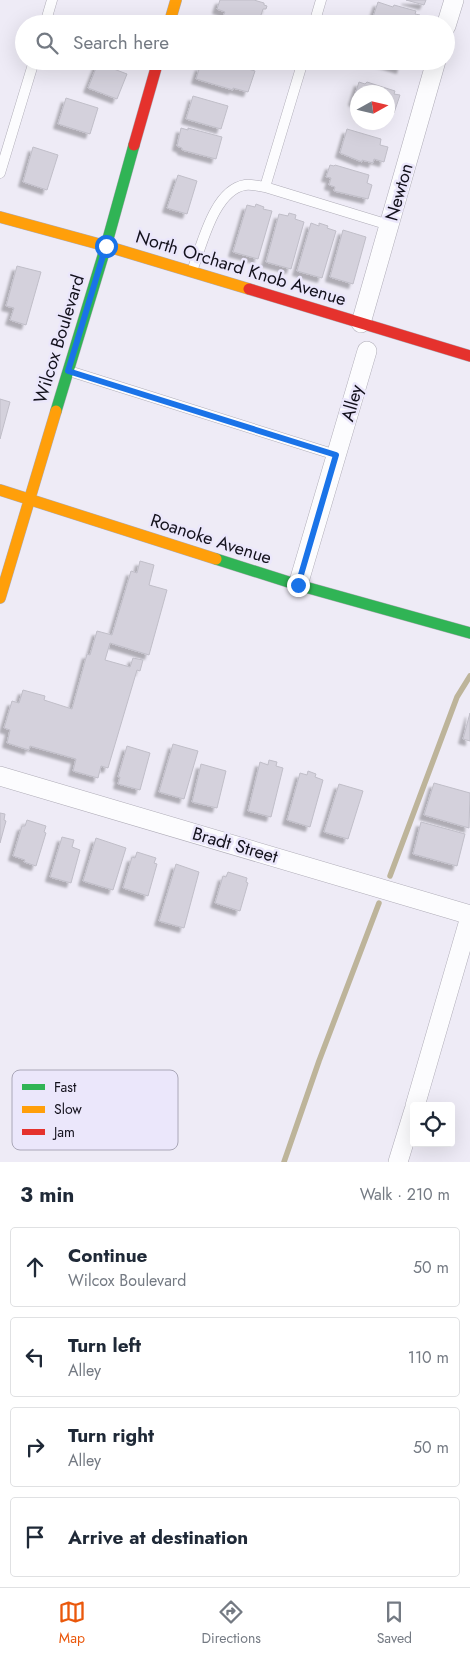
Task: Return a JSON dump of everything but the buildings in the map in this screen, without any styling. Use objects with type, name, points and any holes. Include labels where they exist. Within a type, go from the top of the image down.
[{"type":"street","points":[[172,15],[176,0]]},
{"type":"street","points":[[449,15],[454,0]]},
{"type":"street","name":"Wilcox Boulevard","points":[[0,598],[106,246],[155,70]]},
{"type":"street","name":"Newton","points":[[362,323],[433,70]]},
{"type":"street","name":"North Orchard Knob Avenue","points":[[0,217],[106,246],[470,356]]},
{"type":"street","name":"Alley","points":[[298,585],[367,351]]},
{"type":"street","name":"Roanoke Avenue","points":[[0,490],[298,585],[470,633]]},
{"type":"street","name":"Bradt Street","points":[[0,776],[470,916]]},
{"type":"street","points":[[416,1102],[470,916]]},
{"type":"street","points":[[398,1162],[410,1123]]},
{"type":"lane","points":[[48,15],[52,0]]},
{"type":"lane","points":[[317,15],[321,0]]},
{"type":"lane","points":[[0,173],[31,70]]},
{"type":"lane","points":[[265,187],[299,70]]},
{"type":"lane","points":[[192,272],[215,208],[229,191],[246,184],[265,187],[389,225]]},
{"type":"lane","points":[[68,371],[336,455]]},
{"type":"waterway","points":[[390,876],[457,697],[470,676]]},
{"type":"waterway","points":[[284,1162],[319,1061],[379,903]]},
{"type":"traffic: fast","points":[[56,411],[106,246],[134,145]]},
{"type":"traffic: fast","points":[[216,559],[298,585],[470,633]]},
{"type":"traffic: slow","points":[[172,15],[176,0]]},
{"type":"traffic: slow","points":[[0,217],[106,246],[249,289]]},
{"type":"traffic: slow","points":[[0,598],[56,411]]},
{"type":"traffic: slow","points":[[0,490],[216,559]]},
{"type":"traffic: jam","points":[[134,145],[155,70]]},
{"type":"traffic: jam","points":[[249,289],[470,356]]},
{"type":"route","points":[[106,246],[68,371],[336,455],[298,585]]}]
